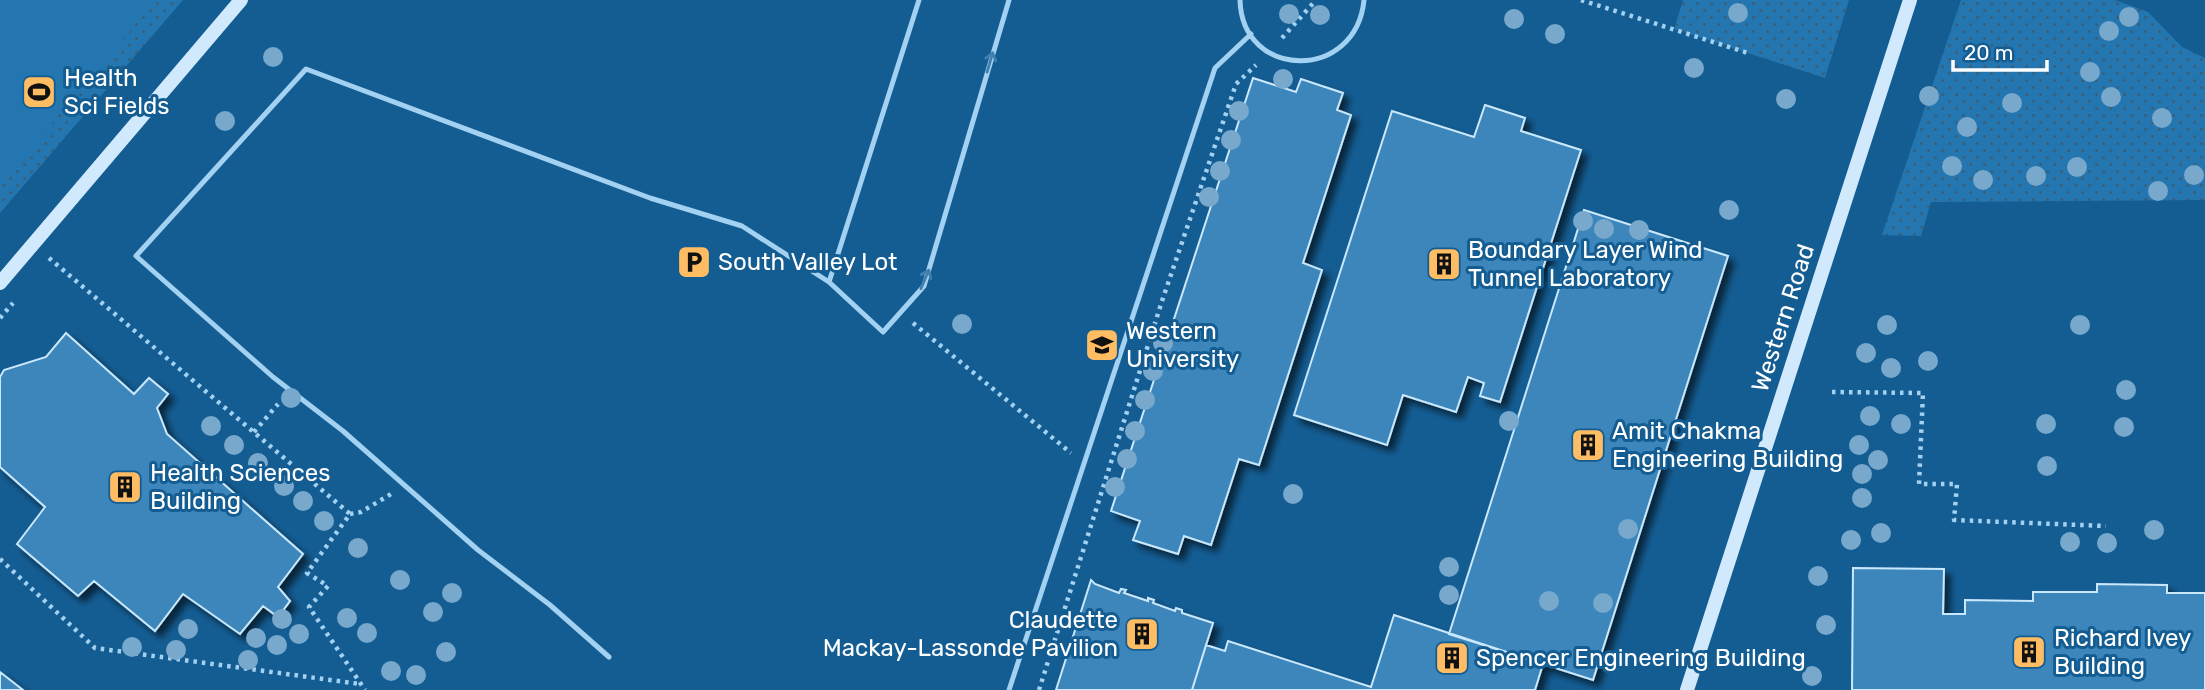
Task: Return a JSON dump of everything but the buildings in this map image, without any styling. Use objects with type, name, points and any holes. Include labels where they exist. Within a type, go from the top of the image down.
[{"type":"main road","points":[[0,283],[241,0]]},
{"type":"main road","name":"Western Road","points":[[1687,690],[1910,0]]},
{"type":"lane","points":[[828,282],[919,0]]},
{"type":"lane","points":[[609,657],[403,486],[342,431],[289,390],[136,256],[306,69],[650,198],[742,226],[828,282],[883,332],[924,286],[1009,0]]},
{"type":"lane","points":[[1240,0],[1240,11],[1251,34],[1269,52],[1287,60],[1306,62],[1325,57],[1341,48],[1354,33],[1362,15],[1364,0]]},
{"type":"lane","points":[[1009,690],[1215,68],[1251,34]]},
{"type":"path","points":[[1040,690],[1158,314],[1236,85],[1316,0]]},
{"type":"path","points":[[1581,0],[1751,54]]},
{"type":"path","points":[[41,268],[49,258],[350,514]]},
{"type":"path","points":[[0,318],[16,298]]},
{"type":"path","points":[[899,312],[1085,465]]},
{"type":"path","points":[[254,432],[289,390]]},
{"type":"path","points":[[1832,392],[1923,393],[1919,484],[1957,484],[1954,520],[2106,526]]},
{"type":"path","points":[[365,690],[309,607],[328,586],[307,573],[350,514],[361,512],[403,486]]},
{"type":"path","points":[[0,559],[95,648],[361,684]]},
{"type":"shaded area","name":"Health Sci Fields","points":[[0,0],[183,0],[0,213]]},
{"type":"shaded area","name":"Health Sci Fields","points":[[0,0],[156,0],[0,185]]},
{"type":"shaded area","points":[[1683,0],[1849,0],[1825,78],[1674,29]]},
{"type":"shaded area","points":[[1961,0],[2115,0],[2148,12],[2182,47],[2205,58],[2205,200],[1931,202],[1921,236],[1882,235]]},
{"type":"place","name":"Health Sci Fields","points":[[39,92]]},
{"type":"place","name":"South Valley Lot","points":[[694,262]]},
{"type":"place","name":"Boundary Layer Wind Tunnel Laboratory","points":[[1444,264]]},
{"type":"place","name":"Western University","points":[[1102,345]]},
{"type":"place","name":"Amit Chakma Engineering Building","points":[[1588,445]]},
{"type":"place","name":"Health Sciences Building","points":[[125,487]]},
{"type":"place","name":"Claudette Mackay-Lassonde Pavilion","points":[[1142,634]]},
{"type":"place","name":"Richard Ivey Building","points":[[2029,652]]},
{"type":"place","name":"Spencer Engineering Building","points":[[1452,658]]}]
